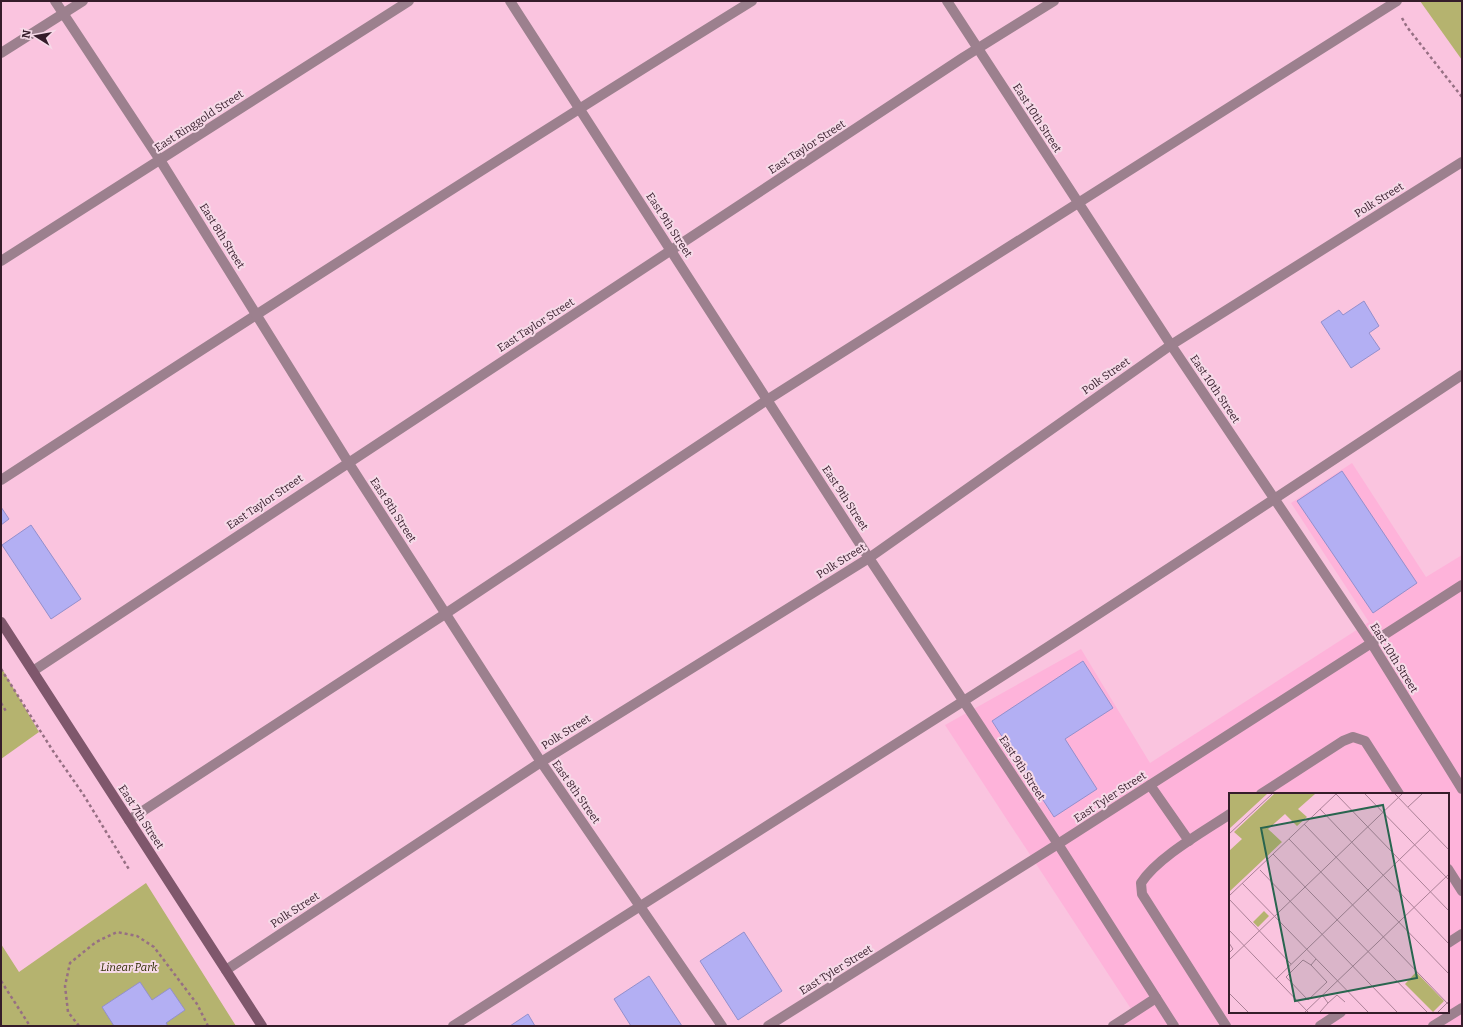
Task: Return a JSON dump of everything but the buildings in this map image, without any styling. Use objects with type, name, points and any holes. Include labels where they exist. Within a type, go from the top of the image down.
[{"type":"main road","name":"East 7th Street","points":[[1,622],[262,1026]]},
{"type":"street","name":"East 8th Street","points":[[55,1],[160,160],[348,462],[541,762],[722,1026]]},
{"type":"street","points":[[1,53],[83,1]]},
{"type":"street","name":"East Ringgold Street","points":[[1,261],[409,1]]},
{"type":"street","name":"East 9th Street","points":[[510,1],[869,558],[1058,844],[1174,1026]]},
{"type":"street","points":[[1,480],[256,314],[579,108],[752,1]]},
{"type":"street","name":"East 10th Street","points":[[947,1],[1171,345],[1372,644],[1462,789]]},
{"type":"street","name":"East Taylor Street","points":[[33,671],[348,462],[978,49],[1054,1]]},
{"type":"street","points":[[128,820],[445,614],[767,400],[1396,2]]},
{"type":"street","name":"Polk Street","points":[[226,970],[541,762],[869,558],[1171,345],[1462,162]]},
{"type":"street","points":[[453,1026],[639,905],[964,701],[1275,500],[1462,375]]},
{"type":"street","name":"East Tyler Street","points":[[768,1026],[1058,844],[1462,585]]},
{"type":"street","points":[[1263,793],[1343,741],[1353,737],[1365,741],[1398,793]]},
{"type":"street","points":[[1150,785],[1189,841]]},
{"type":"street","points":[[1226,1026],[1142,894],[1141,883],[1147,873],[1189,841],[1229,815]]},
{"type":"street","points":[[1449,871],[1462,891]]},
{"type":"street","points":[[1449,942],[1462,934]]},
{"type":"street","points":[[1113,1026],[1156,998]]},
{"type":"street","points":[[1433,1026],[1462,1008]]},
{"type":"street","points":[[1320,1026],[1340,1013]]},
{"type":"path","points":[[1396,2],[1406,28],[1462,97]]},
{"type":"path","points":[[1,669],[53,751],[83,794],[130,871]]},
{"type":"path","points":[[1,703],[7,713]]},
{"type":"path","points":[[79,1026],[68,1012],[65,986],[70,963],[96,942],[116,932],[137,936],[154,947],[197,1004],[208,1026]]},
{"type":"path","points":[[1,982],[30,1026]]},
{"type":"shaded area","points":[[1352,463],[1426,577],[1462,555],[1462,1026],[1120,1026],[1135,1015],[945,725],[1081,649],[1150,763],[1369,622],[1291,503]]},
{"type":"green space","points":[[1420,1],[1462,1],[1462,60]]},
{"type":"green space","points":[[1,667],[39,732],[1,759]]},
{"type":"green space","name":"Linear Park","points":[[146,883],[236,1026],[1,1026],[1,944],[19,972]]}]
